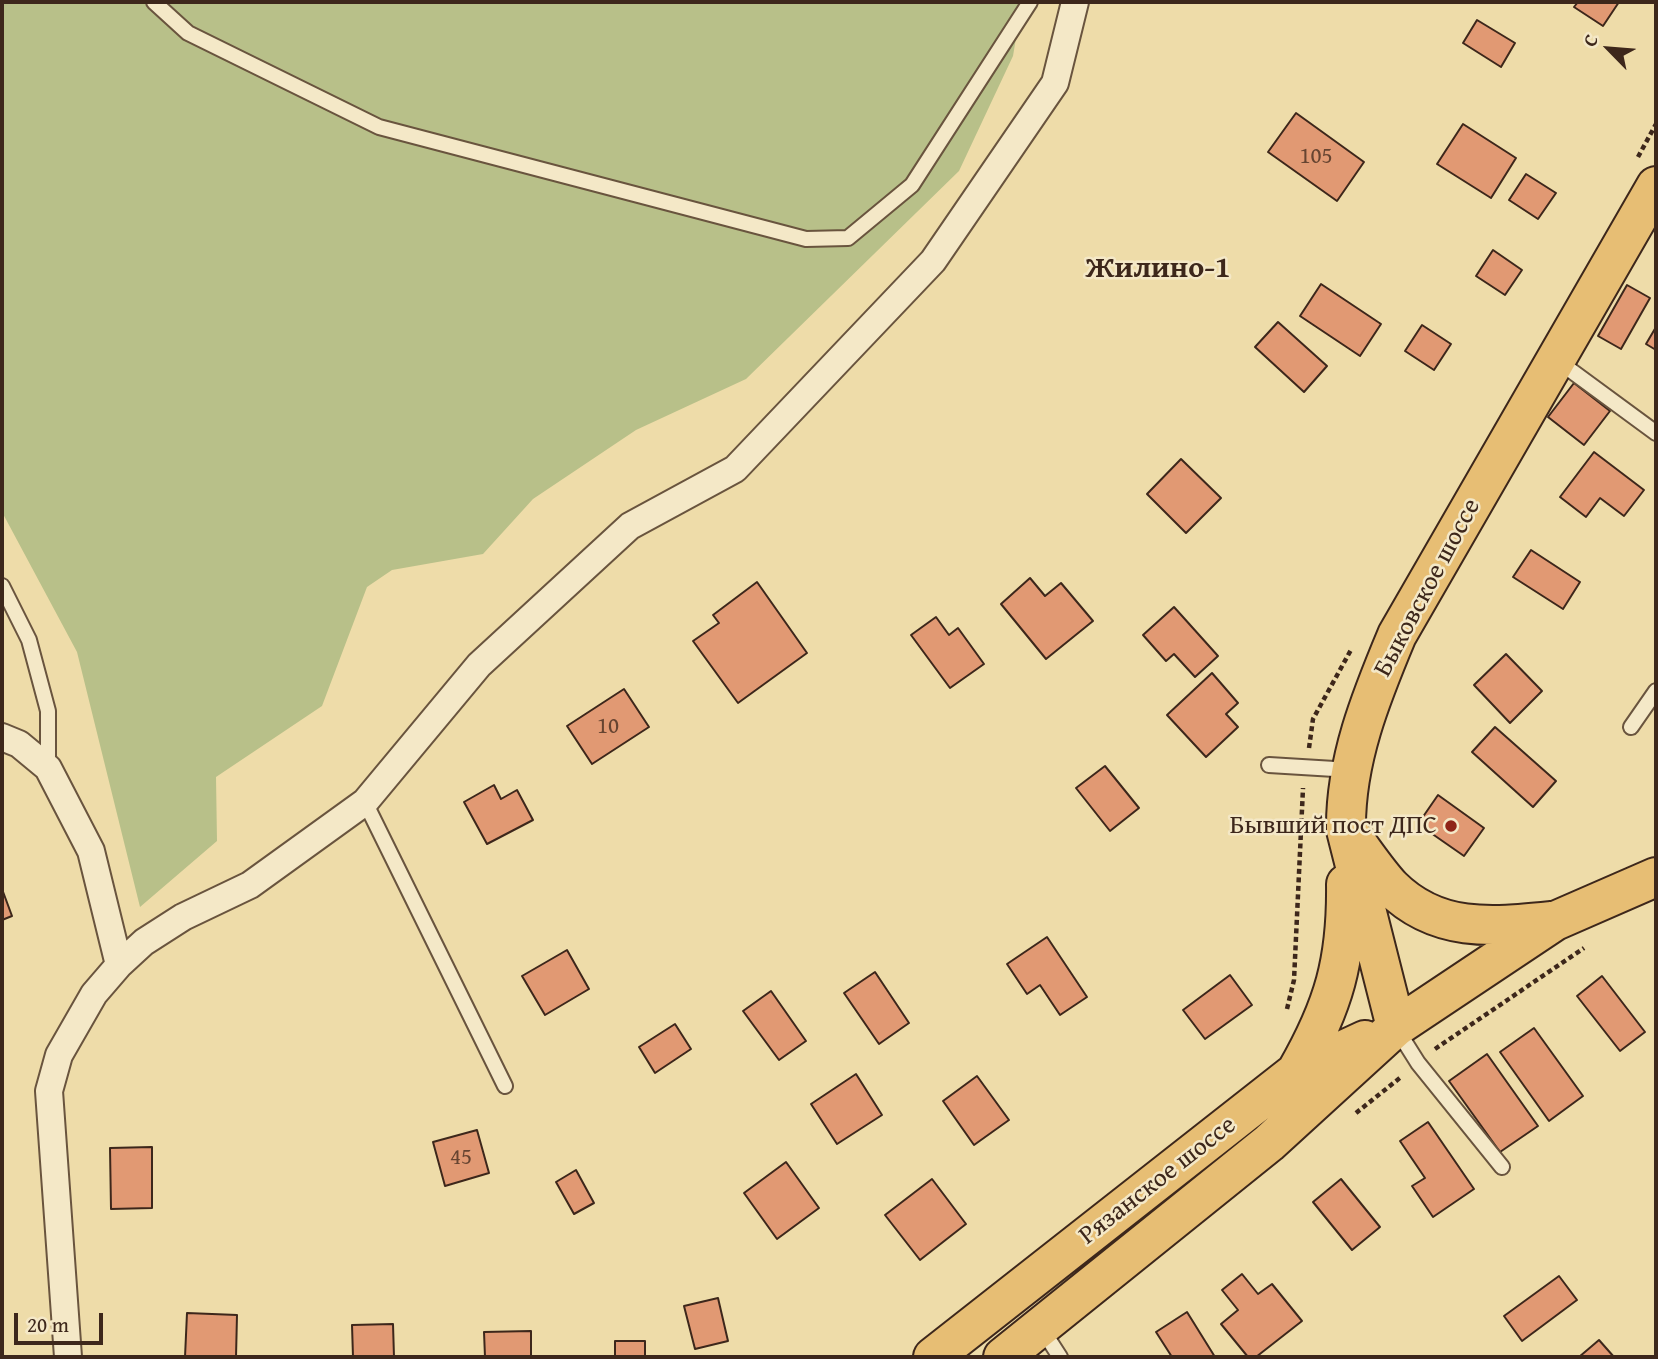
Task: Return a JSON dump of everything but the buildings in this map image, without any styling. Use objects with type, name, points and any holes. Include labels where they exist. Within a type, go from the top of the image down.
[{"type":"main road","name":"Быковское шоссе","points":[[1396,1027],[1346,830],[1345,808],[1363,714],[1397,635],[1656,186]]},
{"type":"main road","points":[[1346,830],[1391,886],[1405,898],[1449,921],[1495,927],[1555,921]]},
{"type":"main road","points":[[1296,1072],[1322,1026],[1340,971],[1347,921],[1346,830]]},
{"type":"main road","name":"Рязанское шоссе","points":[[1003,1357],[1051,1342],[1396,1027],[1555,921],[1656,877]]},
{"type":"main road","name":"Рязанское шоссе","points":[[933,1357],[1296,1072],[1396,1027]]},
{"type":"street","points":[[68,1357],[48,1091],[59,1055],[94,994],[119,965],[145,942],[183,917],[250,885],[365,803],[480,665],[630,526],[735,469],[933,261],[1055,83],[1075,2]]},
{"type":"street","points":[[2,737],[19,744],[48,768],[91,851],[119,965]]},
{"type":"lane","points":[[154,2],[188,33],[379,127],[806,239],[848,238],[912,185],[1030,2]]},
{"type":"lane","points":[[1556,360],[1656,433]]},
{"type":"lane","points":[[2,586],[29,640],[48,711],[48,768]]},
{"type":"lane","points":[[1632,727],[1656,691]]},
{"type":"lane","points":[[1269,765],[1353,770]]},
{"type":"lane","points":[[365,803],[505,1086]]},
{"type":"lane","points":[[1396,1027],[1418,1063],[1502,1167]]},
{"type":"path","points":[[1354,1115],[1418,1063],[1591,943]]},
{"type":"green space","points":[[2,2],[1022,2],[1013,56],[959,171],[746,379],[636,430],[533,499],[483,554],[392,570],[367,587],[322,706],[216,777],[217,841],[140,907],[77,652],[2,512]]},
{"type":"place","name":"Бывший пост ДПС","points":[[1451,826]]},
{"type":"district","name":"Жилино-1","points":[[1158,269]]}]
